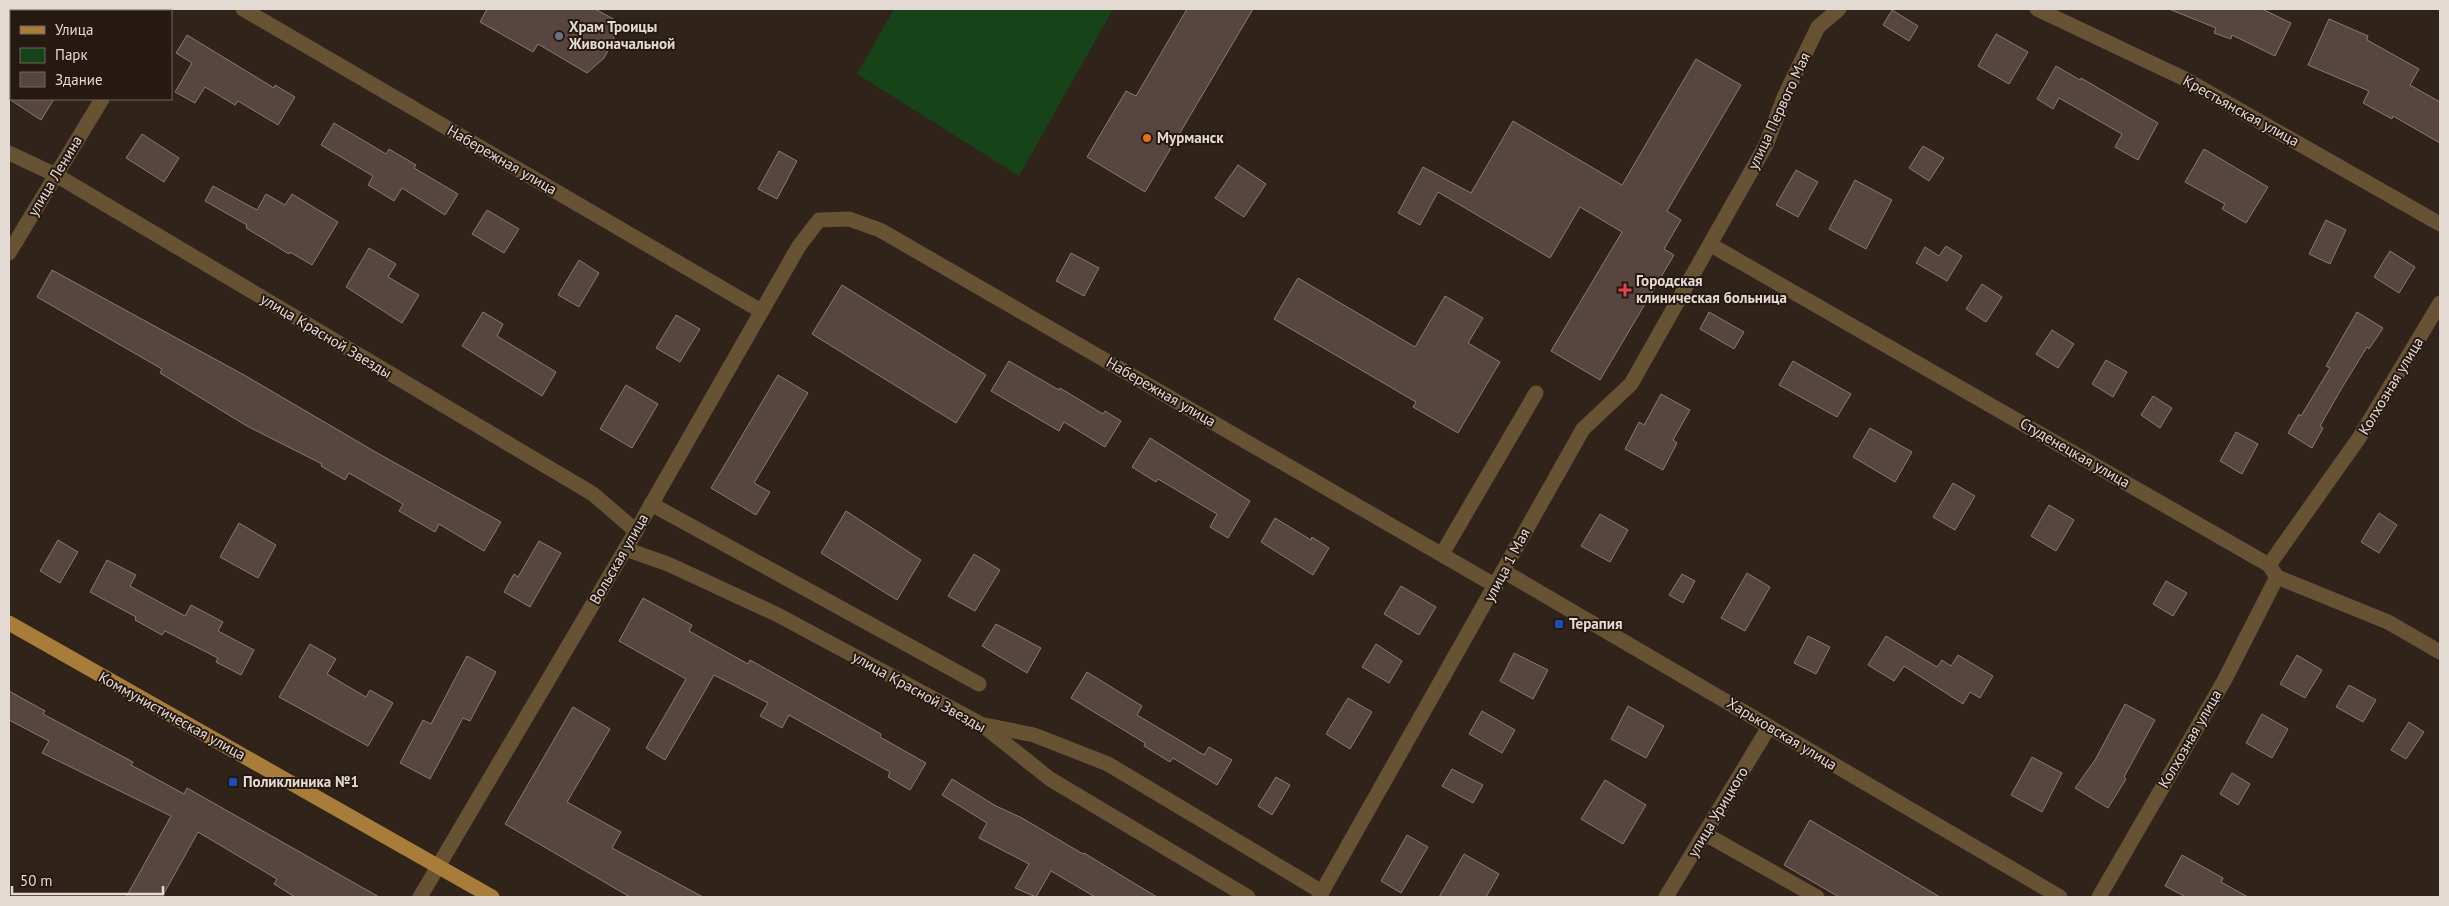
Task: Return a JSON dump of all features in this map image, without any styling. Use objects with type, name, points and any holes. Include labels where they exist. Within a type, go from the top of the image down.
[{"type":"main road","name":"Коммунистическая улица","points":[[9,623],[492,897]]},
{"type":"street","name":"Набережная улица","points":[[242,9],[761,310]]},
{"type":"street","name":"улица Первого Мая","points":[[1711,245],[1766,145],[1785,95],[1818,27],[1839,9]]},
{"type":"street","name":"Крестьянская улица","points":[[2036,9],[2185,79],[2440,224]]},
{"type":"street","name":"улица Ленина","points":[[9,253],[101,100]]},
{"type":"street","name":"улица Красной Звезды","points":[[9,153],[56,175],[593,494],[636,531]]},
{"type":"street","name":"Набережная улица","points":[[819,220],[849,219],[880,230],[1496,586]]},
{"type":"street","name":"Вольская улица","points":[[420,897],[636,531],[761,310],[799,246],[819,220]]},
{"type":"street","name":"Студенецкая улица","points":[[1711,245],[2273,571],[2388,622],[2440,652]]},
{"type":"street","name":"улица 1 Мая","points":[[1320,894],[1505,572],[1583,429],[1631,384],[1711,245]]},
{"type":"street","name":"Колхозная улица","points":[[2098,897],[2224,681],[2273,571],[2359,438],[2440,303]]},
{"type":"street","points":[[1442,554],[1536,393]]},
{"type":"street","points":[[651,504],[979,684]]},
{"type":"street","name":"улица Красной Звезды","points":[[625,549],[668,564],[778,615],[981,724],[1050,779],[1248,897]]},
{"type":"street","name":"Харьковская улица","points":[[1505,572],[2060,897]]},
{"type":"street","points":[[981,724],[1034,735],[1108,764],[1320,894]]},
{"type":"street","name":"улица Урицкого","points":[[1666,897],[1769,727]]},
{"type":"street","points":[[1705,834],[1817,897]]},
{"type":"green space","points":[[894,9],[1113,9],[1019,176],[857,74]]},
{"type":"building","name":"Храм Троицы Живоначальной","points":[[487,9],[595,9],[617,21],[613,41],[604,58],[587,73],[538,44],[533,52],[480,22]]},
{"type":"building","points":[[1187,9],[1253,9],[1145,192],[1087,157],[1126,91],[1136,96]]},
{"type":"building","points":[[2169,9],[2262,9],[2291,23],[2275,56],[2232,35],[2231,39],[2214,33],[2216,28]]},
{"type":"building","points":[[1892,10],[1918,26],[1909,41],[1883,25]]},
{"type":"building","points":[[2329,19],[2368,36],[2367,40],[2419,69],[2410,85],[2440,102],[2440,143],[2393,116],[2392,119],[2363,103],[2369,91],[2308,65]]},
{"type":"building","points":[[1996,34],[2028,52],[2009,84],[1978,66]]},
{"type":"building","points":[[187,35],[274,88],[275,85],[295,97],[278,125],[238,101],[235,105],[205,87],[195,103],[175,92],[192,63],[176,53]]},
{"type":"building","points":[[1696,59],[1741,85],[1667,211],[1681,220],[1664,249],[1674,255],[1600,380],[1551,351],[1622,232],[1580,207],[1550,258],[1438,192],[1420,225],[1398,213],[1423,167],[1471,193],[1513,121],[1622,185]]},
{"type":"building","points":[[2056,66],[2080,80],[2081,78],[2158,123],[2138,160],[2115,147],[2122,134],[2059,98],[2053,109],[2037,99]]},
{"type":"building","points":[[11,100],[53,100],[41,120]]},
{"type":"building","points":[[334,123],[386,154],[389,149],[416,165],[414,168],[458,194],[445,215],[402,188],[394,201],[368,185],[373,176],[321,145]]},
{"type":"building","points":[[142,134],[179,158],[164,182],[126,158]]},
{"type":"building","points":[[1923,146],[1944,158],[1929,181],[1909,168]]},
{"type":"building","points":[[2204,149],[2268,187],[2246,223],[2222,209],[2225,204],[2185,182]]},
{"type":"building","points":[[779,151],[797,161],[777,199],[758,189]]},
{"type":"building","points":[[1238,165],[1266,184],[1244,217],[1215,198]]},
{"type":"building","points":[[1796,170],[1818,182],[1798,217],[1776,205]]},
{"type":"building","points":[[1855,180],[1892,200],[1866,249],[1829,229]]},
{"type":"building","points":[[213,186],[257,210],[266,194],[285,205],[292,194],[338,222],[312,265],[290,252],[289,254],[246,228],[247,225],[205,201]]},
{"type":"building","points":[[487,210],[519,229],[504,253],[472,234]]},
{"type":"building","points":[[2326,220],[2346,230],[2330,264],[2309,254]]},
{"type":"building","points":[[1946,246],[1962,256],[1947,281],[1916,263],[1925,247],[1939,256]]},
{"type":"building","points":[[369,248],[396,264],[388,277],[419,295],[402,323],[346,287]]},
{"type":"building","points":[[2390,251],[2415,267],[2399,293],[2374,277]]},
{"type":"building","points":[[1071,253],[1099,268],[1084,296],[1056,281]]},
{"type":"building","points":[[579,260],[599,273],[579,307],[558,295]]},
{"type":"building","points":[[52,270],[244,375],[379,454],[501,522],[484,551],[439,524],[435,532],[399,511],[403,504],[349,473],[345,480],[321,466],[322,464],[247,426],[160,373],[162,369],[37,297]]},
{"type":"building","points":[[1298,278],[1415,347],[1445,296],[1483,318],[1468,343],[1500,362],[1458,433],[1413,407],[1416,402],[1274,319]]},
{"type":"building","points":[[1982,284],[2002,297],[1986,322],[1966,309]]},
{"type":"building","points":[[842,285],[986,375],[956,423],[812,334]]},
{"type":"building","points":[[483,312],[503,324],[497,336],[556,372],[542,396],[462,346]]},
{"type":"building","points":[[1709,312],[1744,332],[1734,349],[1700,329]]},
{"type":"building","points":[[2357,312],[2383,328],[2369,349],[2367,347],[2343,386],[2320,426],[2323,428],[2312,448],[2288,433],[2299,414],[2301,416],[2330,368],[2326,366]]},
{"type":"building","points":[[676,315],[700,329],[680,362],[656,348]]},
{"type":"building","points":[[2052,330],[2074,344],[2058,368],[2036,354]]},
{"type":"building","points":[[2106,360],[2127,372],[2113,397],[2092,384]]},
{"type":"building","points":[[1009,361],[1059,390],[1060,388],[1103,414],[1105,411],[1121,421],[1105,447],[1064,422],[1059,431],[991,391]]},
{"type":"building","points":[[1793,361],[1851,394],[1837,417],[1779,385]]},
{"type":"building","points":[[778,375],[808,393],[754,483],[770,492],[756,515],[711,488]]},
{"type":"building","points":[[626,385],[658,404],[632,448],[600,429]]},
{"type":"building","points":[[1661,394],[1690,410],[1673,440],[1677,443],[1663,470],[1625,449],[1639,422],[1644,425]]},
{"type":"building","points":[[2153,396],[2172,408],[2160,428],[2141,415]]},
{"type":"building","points":[[1870,428],[1912,452],[1895,482],[1853,457]]},
{"type":"building","points":[[2236,432],[2258,444],[2242,474],[2220,461]]},
{"type":"building","points":[[1150,438],[1250,501],[1228,538],[1210,527],[1217,514],[1158,479],[1156,482],[1132,467]]},
{"type":"building","points":[[1953,483],[1975,496],[1955,530],[1933,517]]},
{"type":"building","points":[[2049,505],[2074,520],[2056,551],[2031,536]]},
{"type":"building","points":[[846,511],[921,560],[897,600],[821,553]]},
{"type":"building","points":[[2379,513],[2397,525],[2379,553],[2361,542]]},
{"type":"building","points":[[1600,514],[1628,530],[1610,562],[1581,546]]},
{"type":"building","points":[[1275,518],[1311,540],[1312,537],[1329,548],[1313,575],[1261,542]]},
{"type":"building","points":[[239,523],[276,545],[258,578],[220,557]]},
{"type":"building","points":[[58,540],[78,552],[60,583],[40,571]]},
{"type":"building","points":[[539,541],[561,553],[530,607],[504,592],[514,574],[518,577]]},
{"type":"building","points":[[974,554],[1000,570],[975,611],[948,596]]},
{"type":"building","points":[[107,560],[136,575],[130,586],[185,616],[191,605],[223,622],[218,631],[254,650],[241,675],[216,662],[218,658],[165,631],[162,635],[135,620],[136,617],[90,592]]},
{"type":"building","points":[[1747,573],[1770,587],[1745,631],[1721,618]]},
{"type":"building","points":[[1682,574],[1695,581],[1683,603],[1669,595]]},
{"type":"building","points":[[2166,581],[2187,593],[2173,616],[2153,604]]},
{"type":"building","points":[[1401,586],[1436,607],[1419,635],[1384,614]]},
{"type":"building","points":[[643,598],[692,625],[689,631],[748,664],[750,660],[768,670],[881,734],[880,737],[926,763],[910,790],[888,777],[890,772],[789,715],[782,728],[760,716],[768,703],[714,675],[665,760],[646,748],[686,679],[619,641]]},
{"type":"building","points":[[996,624],[1041,648],[1027,673],[982,646]]},
{"type":"building","points":[[1808,636],[1830,647],[1816,674],[1794,663]]},
{"type":"building","points":[[1886,636],[1937,667],[1942,660],[1951,666],[1958,655],[1993,676],[1980,698],[1970,692],[1963,704],[1904,666],[1894,681],[1868,665]]},
{"type":"building","points":[[310,644],[336,659],[327,674],[366,697],[370,690],[393,703],[368,746],[279,697]]},
{"type":"building","points":[[1376,644],[1402,661],[1389,683],[1362,667]]},
{"type":"building","points":[[1514,653],[1548,670],[1533,699],[1500,681]]},
{"type":"building","points":[[2297,655],[2322,670],[2305,698],[2280,684]]},
{"type":"building","points":[[467,656],[496,672],[470,721],[463,718],[430,779],[400,763],[423,720],[431,724]]},
{"type":"building","points":[[1087,672],[1142,706],[1137,715],[1204,755],[1209,747],[1232,760],[1217,785],[1173,758],[1170,762],[1144,746],[1145,743],[1071,698]]},
{"type":"building","points":[[2349,685],[2376,700],[2363,722],[2336,707]]},
{"type":"building","points":[[9,691],[45,711],[43,714],[133,762],[131,765],[184,794],[187,788],[379,897],[295,897],[274,884],[277,879],[198,832],[162,897],[126,897],[171,816],[42,753],[49,741],[9,720]]},
{"type":"building","points":[[1348,698],[1372,712],[1350,749],[1326,734]]},
{"type":"building","points":[[2125,704],[2155,720],[2124,777],[2126,779],[2108,808],[2075,788],[2095,760]]},
{"type":"building","points":[[1628,706],[1664,726],[1646,758],[1611,739]]},
{"type":"building","points":[[573,707],[610,729],[567,802],[621,832],[612,848],[703,897],[630,897],[505,824]]},
{"type":"building","points":[[1482,711],[1515,730],[1502,753],[1469,734]]},
{"type":"building","points":[[2262,714],[2288,729],[2272,758],[2246,743]]},
{"type":"building","points":[[2409,722],[2424,732],[2406,759],[2391,750]]},
{"type":"building","points":[[2032,757],[2062,773],[2042,812],[2011,795]]},
{"type":"building","points":[[1452,769],[1483,785],[1473,803],[1442,786]]},
{"type":"building","points":[[2232,773],[2250,784],[2238,805],[2220,794]]},
{"type":"building","points":[[1276,777],[1290,785],[1272,815],[1258,806]]},
{"type":"building","points":[[952,779],[996,806],[1022,818],[1084,853],[1157,897],[1095,897],[1051,871],[1036,897],[1015,888],[1029,864],[979,838],[987,823],[942,795]]},
{"type":"building","points":[[1605,780],[1646,805],[1623,844],[1581,819]]},
{"type":"building","points":[[1810,820],[1940,897],[1839,897],[1784,865]]},
{"type":"building","points":[[1407,835],[1428,847],[1401,893],[1381,881]]},
{"type":"building","points":[[1464,854],[1499,874],[1486,897],[1439,897]]},
{"type":"building","points":[[2182,855],[2223,878],[2221,882],[2248,897],[2186,897],[2165,886]]},
{"type":"place","name":"Храм Троицы Живоначальной","points":[[559,36]]},
{"type":"place","name":"Мурманск","points":[[1147,138]]},
{"type":"place","name":"Городская клиническая больница","points":[[1625,290]]},
{"type":"place","name":"Терапия","points":[[1559,624]]},
{"type":"place","name":"Поликлиника №1","points":[[233,782]]}]
